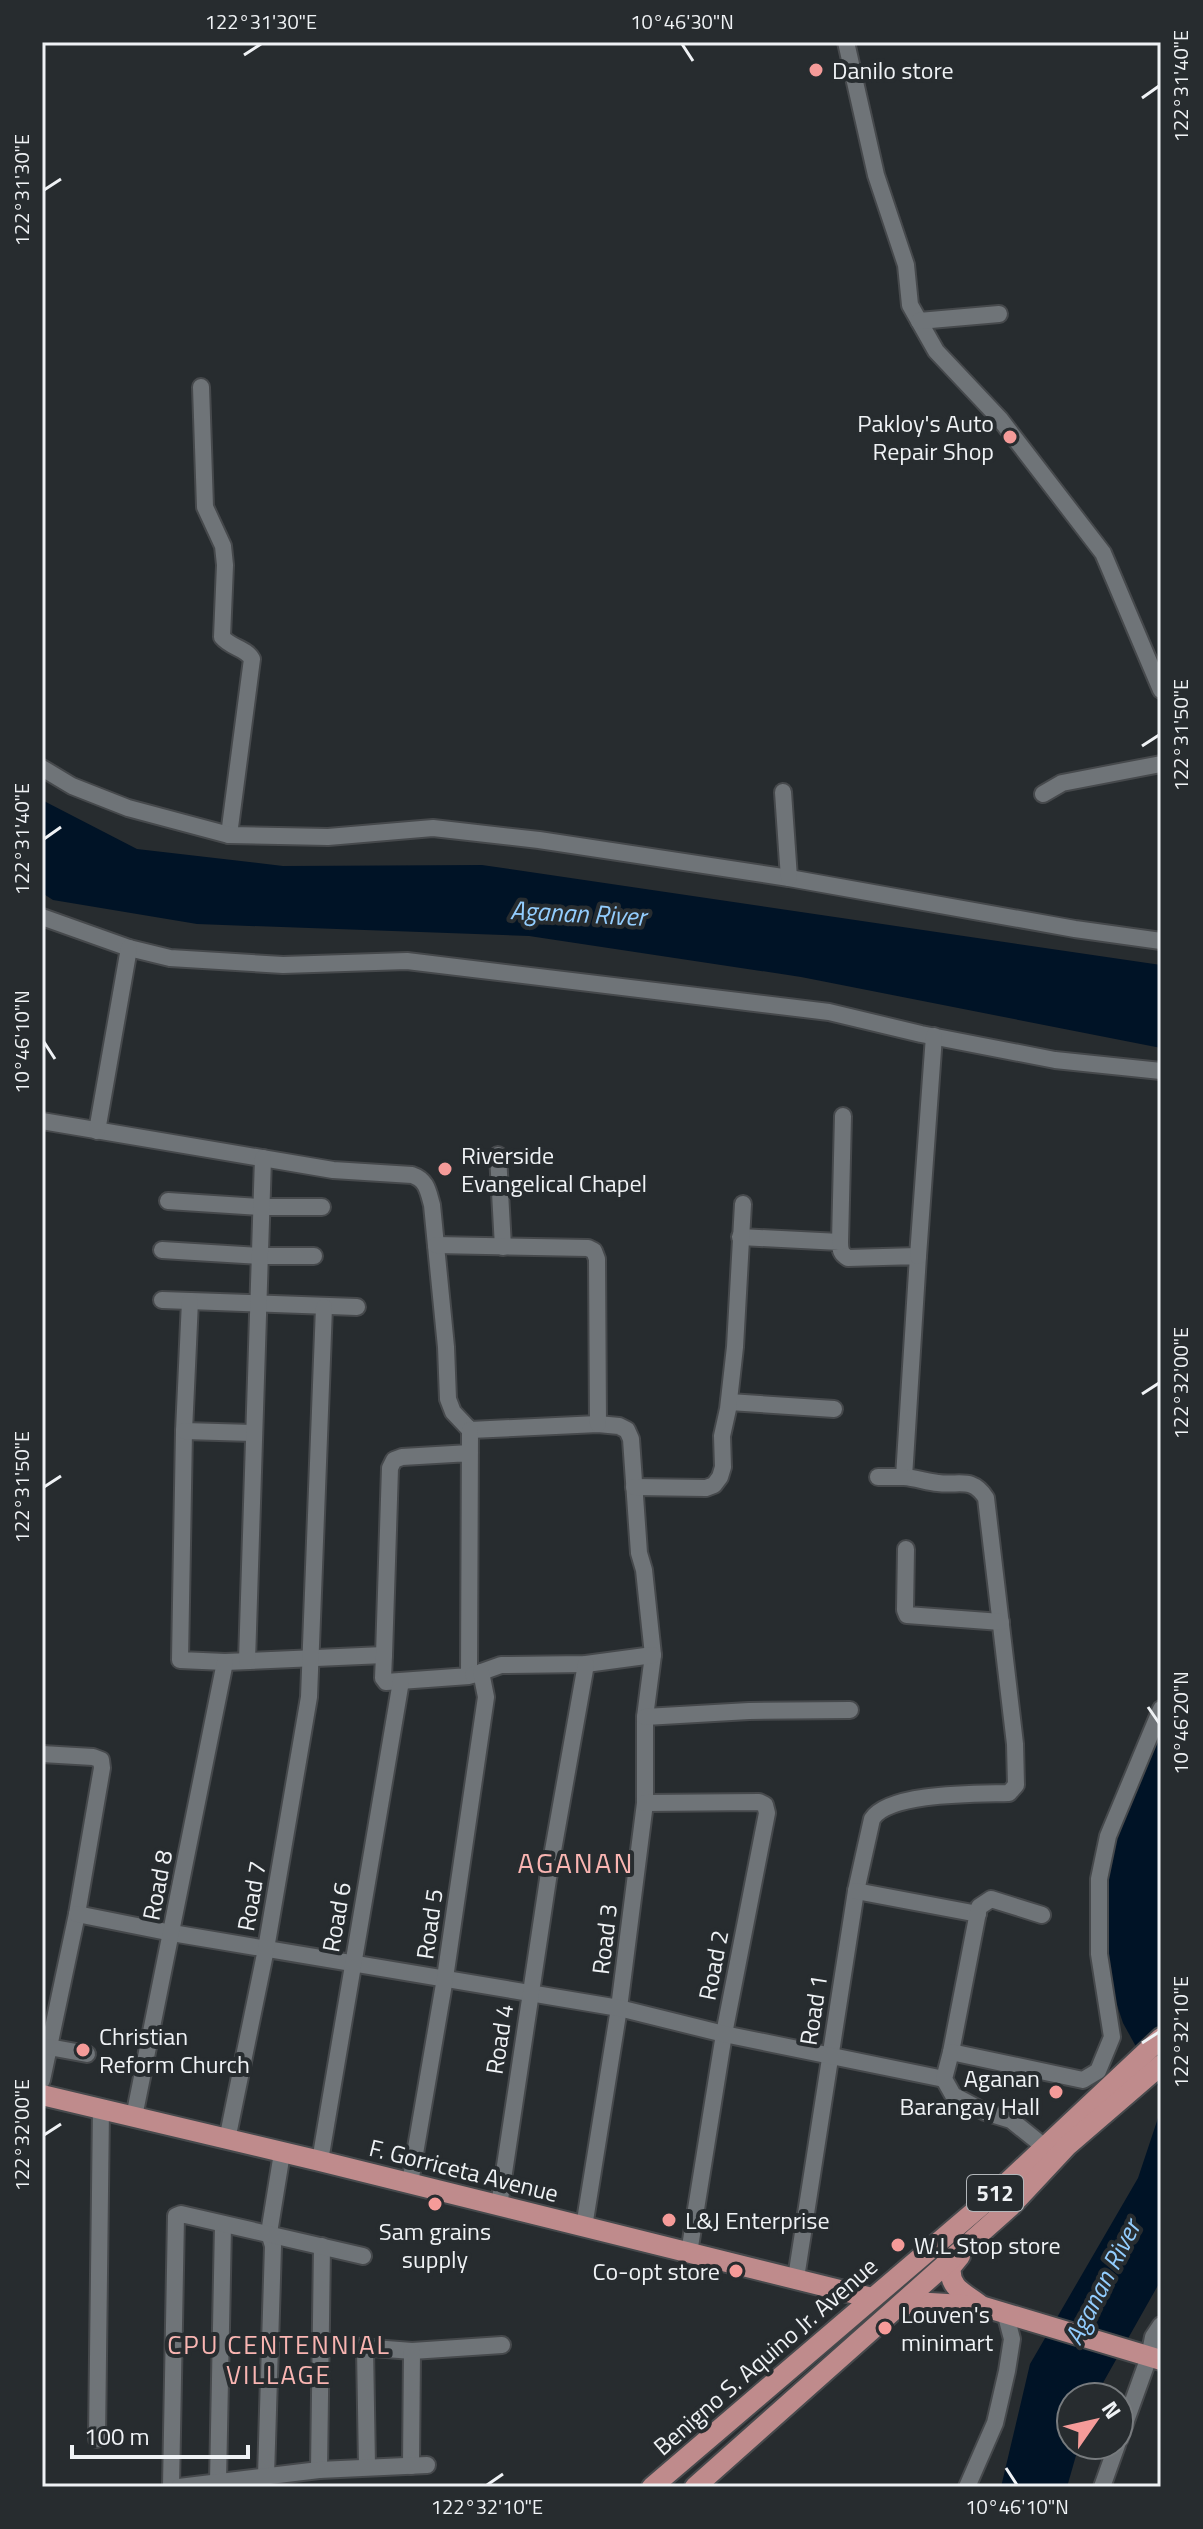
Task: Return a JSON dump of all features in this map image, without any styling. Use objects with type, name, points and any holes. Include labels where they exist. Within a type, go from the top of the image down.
[{"type":"main road","name":"Benigno S. Aquino Jr. Avenue","points":[[702,2481],[893,2312],[967,2231],[1119,2089],[1161,2038]]},
{"type":"main road","name":"Benigno S. Aquino Jr. Avenue","points":[[1119,2089],[1161,2065]]},
{"type":"main road","name":"F. Gorriceta Avenue","points":[[42,2095],[872,2298]]},
{"type":"main road","name":"Benigno S. Aquino Jr. Avenue","points":[[652,2487],[872,2298],[967,2231]]},
{"type":"main road","points":[[967,2231],[950,2271],[957,2289],[981,2306]]},
{"type":"main road","points":[[839,2289],[851,2294],[857,2301],[852,2315]]},
{"type":"main road","points":[[893,2312],[901,2305],[913,2302],[981,2306],[1151,2357]]},
{"type":"main road","points":[[692,2452],[688,2462],[690,2473],[702,2481]]},
{"type":"street","points":[[846,42],[876,175],[906,265],[910,305],[936,351],[1000,419],[1103,553],[1161,690]]},
{"type":"street","points":[[919,321],[999,314]]},
{"type":"street","points":[[201,387],[205,507],[223,546],[225,565],[222,637],[228,645],[249,654],[252,659],[229,835]]},
{"type":"street","points":[[1043,794],[1062,783],[1161,764]]},
{"type":"street","points":[[42,768],[72,786],[128,808],[229,835],[328,837],[433,828],[539,840],[789,878],[1075,929],[1161,941]]},
{"type":"street","points":[[783,792],[789,878]]},
{"type":"street","points":[[42,917],[129,948],[170,958],[283,965],[407,961],[829,1012],[1055,1060],[1161,1071]]},
{"type":"street","points":[[97,1131],[129,948]]},
{"type":"street","points":[[904,1477],[934,1036]]},
{"type":"street","points":[[843,1116],[840,1250],[848,1258],[918,1256]]},
{"type":"street","points":[[42,1121],[333,1170],[420,1178],[427,1185],[432,1205],[448,1399],[453,1412],[470,1430],[598,1424],[597,1259],[594,1251],[588,1248],[436,1245]]},
{"type":"street","points":[[498,1155],[503,1247]]},
{"type":"street","points":[[247,1661],[263,1158]]},
{"type":"street","points":[[168,1201],[322,1207]]},
{"type":"street","points":[[634,1487],[706,1488],[714,1485],[720,1477],[723,1467],[722,1436],[735,1347],[743,1204]]},
{"type":"street","points":[[740,1237],[840,1242]]},
{"type":"street","points":[[162,1250],[314,1256]]},
{"type":"street","points":[[162,1300],[357,1307]]},
{"type":"street","points":[[190,1301],[180,1660],[225,1662],[384,1655]]},
{"type":"street","name":"Road 7","points":[[227,2140],[266,1949],[309,1697],[324,1307]]},
{"type":"street","points":[[729,1402],[834,1409]]},
{"type":"street","name":"Road 3","points":[[584,2227],[619,2008],[645,1803],[645,1717],[653,1655],[644,1570],[639,1553],[631,1439],[627,1430],[619,1426],[598,1424]]},
{"type":"street","name":"Road 5","points":[[410,2183],[445,1978],[486,1697],[475,1674],[470,1430]]},
{"type":"street","points":[[184,1431],[253,1433]]},
{"type":"street","points":[[470,1453],[402,1457],[394,1460],[390,1468],[383,1678],[386,1682],[475,1674],[501,1665],[586,1664],[653,1655]]},
{"type":"street","points":[[878,1477],[968,1483],[980,1489],[986,1498],[1001,1622],[907,1615],[906,1549]]},
{"type":"street","name":"Road 1","points":[[796,2278],[856,1891],[872,1819],[877,1811],[886,1806],[934,1796],[1009,1793],[1016,1785],[1012,1708],[1001,1622]]},
{"type":"street","name":"Road 8","points":[[134,2117],[225,1662]]},
{"type":"street","name":"Road 4","points":[[499,2206],[548,1879],[586,1664]]},
{"type":"street","name":"Road 6","points":[[320,2161],[401,1681]]},
{"type":"street","points":[[951,2052],[1083,2080],[1098,2071],[1112,2037],[1099,1954],[1099,1879],[1108,1836],[1161,1709]]},
{"type":"street","points":[[645,1717],[749,1711],[850,1710]]},
{"type":"street","points":[[42,1754],[93,1757],[101,1760],[102,1768],[77,1914],[42,2080]]},
{"type":"street","name":"Road 2","points":[[645,1803],[759,1802],[765,1805],[767,1813],[724,2034],[689,2253]]},
{"type":"street","points":[[856,1891],[978,1914]]},
{"type":"street","points":[[1042,1915],[991,1899],[979,1907],[944,2079],[953,2095],[985,2112],[1011,2120],[1050,2152]]},
{"type":"street","points":[[77,1914],[172,1933],[619,2008],[724,2034],[944,2079]]},
{"type":"street","points":[[49,2047],[87,2054]]},
{"type":"street","points":[[97,2439],[101,2109]]},
{"type":"street","points":[[266,2476],[273,2238],[287,2154]]},
{"type":"street","points":[[171,2487],[176,2216],[181,2214],[273,2238],[363,2256]]},
{"type":"street","points":[[218,2482],[223,2225]]},
{"type":"street","points":[[319,2470],[322,2246]]},
{"type":"street","points":[[967,2487],[995,2423],[1004,2384],[1012,2339],[1005,2312]]},
{"type":"street","points":[[1135,2399],[1151,2357],[1153,2337],[1161,2325]]},
{"type":"street","points":[[322,2344],[412,2351],[502,2345]]},
{"type":"street","points":[[365,2348],[367,2467]]},
{"type":"street","points":[[179,2487],[319,2470],[419,2465],[412,2351]]},
{"type":"street","points":[[1102,2487],[1111,2461]]},
{"type":"water","name":"Aganan River","points":[[42,800],[137,849],[283,866],[482,865],[1161,965],[1161,1048],[801,977],[529,936],[197,924],[53,900],[42,893]]},
{"type":"water","points":[[1161,1721],[1161,2092],[1123,2023],[1094,1936],[1096,1873]]},
{"type":"water","name":"Aganan River","points":[[1161,2109],[1161,2280],[1104,2381],[1055,2381],[1055,2461],[1074,2461],[1067,2487],[1001,2487],[1030,2364],[1138,2178]]},
{"type":"place","name":"Danilo store","points":[[816,70]]},
{"type":"place","name":"Pakloy's Auto Repair Shop","points":[[1010,437]]},
{"type":"place","name":"Riverside Evangelical Chapel","points":[[445,1169]]},
{"type":"place","name":"Christian Reform Church","points":[[83,2050]]},
{"type":"place","name":"Aganan Barangay Hall","points":[[1056,2092]]},
{"type":"place","name":"Sam grains supply","points":[[435,2204]]},
{"type":"place","name":"L&J Enterprise","points":[[669,2220]]},
{"type":"place","name":"W.L Stop store","points":[[898,2245]]},
{"type":"place","name":"Co-opt store","points":[[736,2271]]},
{"type":"place","name":"Louven's minimart","points":[[885,2328]]},
{"type":"district","name":"AGANAN","points":[[576,1862]]},
{"type":"district","name":"CPU CENTENNIAL VILLAGE","points":[[279,2359]]}]
